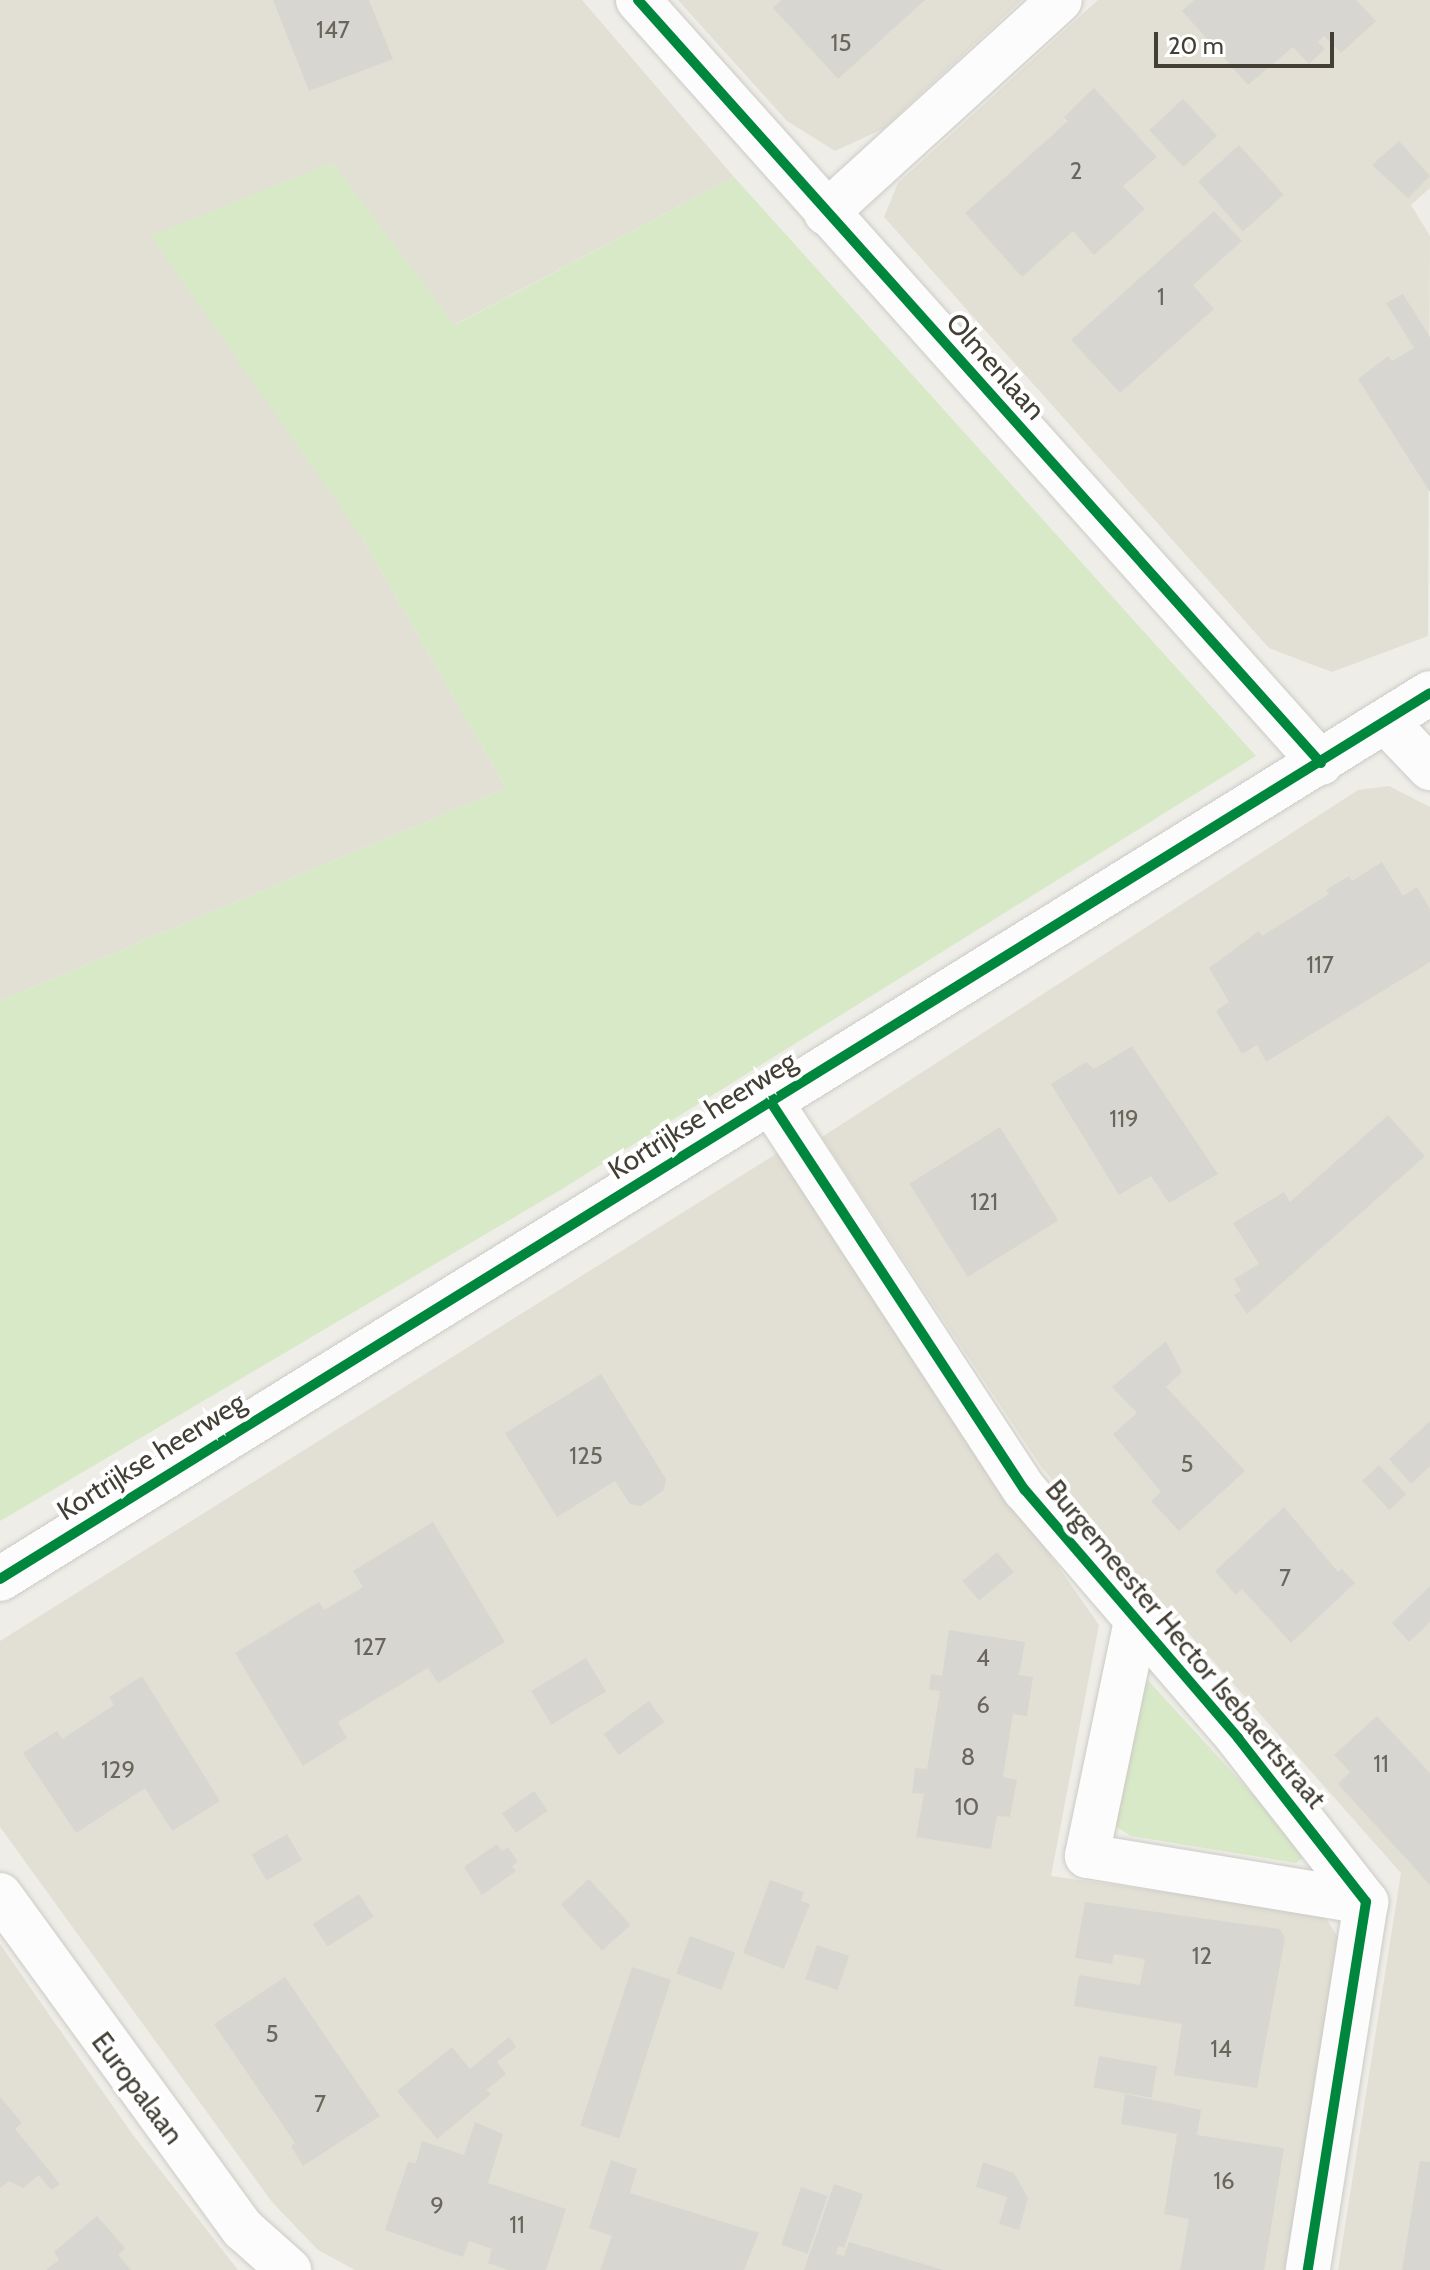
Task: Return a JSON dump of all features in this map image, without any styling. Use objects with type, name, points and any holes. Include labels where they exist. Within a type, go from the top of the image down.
[{"type":"street","name":"Olmenlaan","points":[[638,0],[1321,763]]},
{"type":"street","points":[[826,213],[1060,0]]},
{"type":"street","name":"Kortrijkse heerweg","points":[[0,1579],[1430,693]]},
{"type":"street","points":[[1386,722],[1430,768]]},
{"type":"street","name":"Burgemeester Hector Isebaertstraat","points":[[770,1101],[1025,1490],[1238,1738],[1366,1902]]},
{"type":"street","name":"Burgemeester Hector Isebaertstraat","points":[[1136,1621],[1087,1856],[1366,1902]]},
{"type":"street","name":"Europalaan","points":[[0,1895],[243,2229],[289,2270]]},
{"type":"street","points":[[1308,2270],[1366,1902]]},
{"type":"shaded area","points":[[0,0],[582,0],[734,177],[454,325],[332,163],[362,538],[506,788],[0,1001]]},
{"type":"shaded area","points":[[678,0],[1022,0],[883,129],[835,151],[787,121]]},
{"type":"shaded area","points":[[1098,0],[1430,0],[1430,188],[1411,205],[1430,236],[1428,636],[1332,672],[1269,648],[884,217],[898,183]]},
{"type":"shaded area","points":[[1389,786],[1430,807],[1430,2270],[1338,2270],[1401,1873],[1042,1468],[822,1137],[1358,790]]},
{"type":"shaded area","points":[[779,1152],[918,1366],[1099,1625],[1051,1876],[1323,1914],[1338,1937],[1287,2270],[355,2270],[318,2250],[272,2202],[0,1827],[0,1641]]},
{"type":"shaded area","points":[[0,1944],[133,2135],[238,2270],[0,2270]]},
{"type":"green space","points":[[332,162],[455,325],[734,177],[1256,756],[562,1189],[0,1521],[0,1001],[506,788],[362,538],[151,236]]},
{"type":"green space","points":[[1144,1676],[1307,1854],[1296,1863],[1131,1836],[1114,1825]]},
{"type":"building","points":[[273,0],[369,0],[393,59],[309,91]]},
{"type":"building","points":[[781,0],[925,0],[838,79],[773,8]]},
{"type":"building","points":[[1194,0],[1356,0],[1376,21],[1341,53],[1324,36],[1318,42],[1325,49],[1309,64],[1293,47],[1248,85],[1182,11]]},
{"type":"building","points":[[1094,88],[1157,157],[1123,186],[1145,209],[1094,255],[1073,231],[1022,277],[965,213],[1068,121],[1064,117]]},
{"type":"building","points":[[1183,99],[1217,136],[1183,167],[1149,130]]},
{"type":"building","points":[[1399,141],[1430,176],[1408,198],[1372,165]]},
{"type":"building","points":[[1239,145],[1284,195],[1243,232],[1198,182]]},
{"type":"building","points":[[1214,211],[1242,241],[1193,285],[1214,309],[1120,393],[1071,340]]},
{"type":"building","points":[[1403,294],[1430,337],[1430,492],[1358,379],[1388,356],[1392,361],[1414,348],[1386,303]]},
{"type":"building","points":[[1382,862],[1403,896],[1417,887],[1430,909],[1430,962],[1266,1062],[1257,1045],[1242,1054],[1216,1011],[1229,1002],[1209,968],[1259,931],[1262,936],[1329,894],[1326,890],[1349,876],[1352,881]]},
{"type":"building","points":[[1132,1046],[1218,1174],[1169,1203],[1151,1176],[1119,1195],[1051,1084],[1086,1062],[1094,1069]]},
{"type":"building","points":[[1388,1115],[1425,1156],[1247,1314],[1234,1295],[1241,1291],[1234,1279],[1259,1264],[1233,1223],[1284,1192],[1290,1202]]},
{"type":"building","points":[[1000,1127],[1058,1220],[968,1277],[909,1184]]},
{"type":"building","points":[[1166,1341],[1182,1372],[1166,1387],[1245,1471],[1179,1531],[1151,1501],[1161,1492],[1113,1434],[1137,1413],[1112,1387]]},
{"type":"building","points":[[601,1374],[666,1479],[664,1490],[641,1506],[630,1504],[615,1481],[557,1517],[505,1433]]},
{"type":"building","points":[[1430,1421],[1430,1466],[1411,1484],[1389,1459]]},
{"type":"building","points":[[1379,1465],[1406,1494],[1389,1510],[1362,1481]]},
{"type":"building","points":[[1284,1507],[1338,1572],[1342,1569],[1355,1583],[1291,1643],[1242,1589],[1236,1595],[1215,1571]]},
{"type":"building","points":[[433,1522],[505,1642],[438,1683],[428,1668],[338,1722],[347,1738],[303,1766],[235,1653],[319,1602],[324,1610],[363,1587],[353,1571]]},
{"type":"building","points":[[997,1552],[1014,1572],[979,1601],[963,1581]]},
{"type":"building","points":[[1430,1586],[1430,1622],[1409,1642],[1392,1623]]},
{"type":"building","points":[[949,1630],[1025,1642],[1019,1675],[1033,1677],[1027,1716],[1013,1714],[1003,1777],[1017,1780],[1010,1817],[997,1816],[991,1849],[916,1837],[924,1794],[912,1793],[915,1768],[927,1769],[940,1691],[929,1690],[931,1674],[942,1676]]},
{"type":"building","points":[[586,1658],[606,1691],[551,1724],[531,1691]]},
{"type":"building","points":[[142,1676],[220,1801],[172,1831],[145,1788],[76,1833],[23,1753],[57,1731],[62,1739],[114,1705],[109,1697]]},
{"type":"building","points":[[649,1701],[664,1722],[619,1755],[604,1734]]},
{"type":"building","points":[[1377,1716],[1430,1773],[1430,1885],[1338,1784],[1350,1772],[1334,1755]]},
{"type":"building","points":[[534,1791],[548,1811],[516,1833],[502,1813]]},
{"type":"building","points":[[287,1834],[302,1860],[266,1880],[251,1854]]},
{"type":"building","points":[[497,1844],[502,1851],[508,1847],[518,1862],[512,1866],[516,1871],[482,1895],[464,1867]]},
{"type":"building","points":[[589,1879],[630,1925],[602,1951],[561,1904]]},
{"type":"building","points":[[770,1880],[804,1892],[801,1901],[810,1904],[784,1969],[743,1953]]},
{"type":"building","points":[[359,1894],[374,1917],[328,1947],[313,1924]]},
{"type":"building","points":[[1085,1902],[1280,1929],[1285,1938],[1257,2088],[1174,2075],[1182,2024],[1074,2006],[1079,1975],[1140,1985],[1145,1959],[1114,1954],[1112,1964],[1075,1958]]},
{"type":"building","points":[[690,1936],[735,1952],[721,1990],[676,1974]]},
{"type":"building","points":[[817,1945],[849,1956],[837,1990],[805,1979]]},
{"type":"building","points":[[632,1967],[671,1980],[619,2138],[580,2126]]},
{"type":"building","points":[[285,1977],[380,2116],[303,2166],[291,2146],[295,2143],[214,2024]]},
{"type":"building","points":[[509,2037],[516,2047],[497,2062],[506,2074],[486,2090],[491,2094],[437,2139],[397,2091],[452,2047],[470,2069]]},
{"type":"building","points":[[1099,2056],[1157,2066],[1152,2098],[1093,2088]]},
{"type":"building","points":[[1125,2094],[1201,2110],[1197,2135],[1284,2148],[1264,2270],[1180,2270],[1189,2219],[1164,2214],[1177,2134],[1121,2124]]},
{"type":"building","points":[[0,2097],[22,2123],[15,2129],[60,2184],[51,2190],[39,2175],[23,2188],[9,2181],[0,2188]]},
{"type":"building","points":[[475,2122],[503,2134],[488,2183],[566,2209],[546,2270],[508,2270],[488,2263],[492,2249],[469,2241],[463,2257],[385,2230],[408,2162],[416,2163],[422,2141],[464,2155]]},
{"type":"building","points":[[611,2160],[637,2169],[630,2193],[759,2233],[744,2270],[600,2270],[612,2236],[589,2228]]},
{"type":"building","points":[[1420,2161],[1430,2162],[1430,2270],[1402,2270]]},
{"type":"building","points":[[983,2162],[1014,2173],[1028,2198],[1019,2230],[999,2224],[1007,2197],[976,2187]]},
{"type":"building","points":[[834,2184],[863,2194],[844,2248],[838,2246],[836,2254],[844,2256],[849,2242],[944,2270],[804,2270]]},
{"type":"building","points":[[801,2187],[827,2196],[808,2254],[781,2245]]},
{"type":"building","points":[[97,2216],[125,2248],[118,2255],[131,2270],[46,2270],[59,2260],[54,2252]]},
{"type":"cycle path","points":[[638,0],[1321,763]]},
{"type":"cycle path","points":[[0,1579],[1430,693]]},
{"type":"cycle path","points":[[770,1101],[1025,1490],[1238,1738],[1366,1902],[1308,2270]]}]
